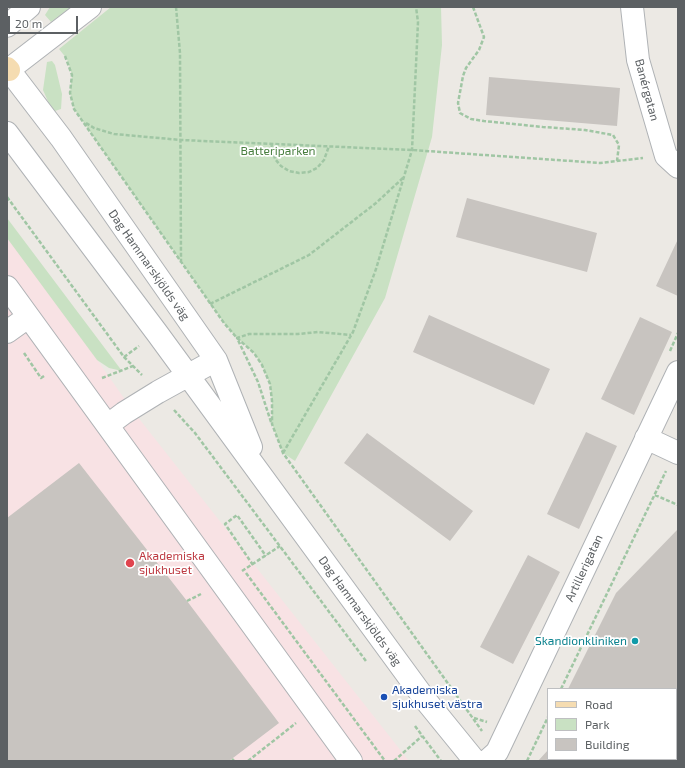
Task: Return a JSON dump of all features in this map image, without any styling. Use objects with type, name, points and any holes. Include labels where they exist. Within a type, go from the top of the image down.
[{"type":"street","points":[[7,26],[29,7]]},
{"type":"street","points":[[8,70],[90,7]]},
{"type":"street","name":"Banérgatan","points":[[632,7],[638,60],[672,161]]},
{"type":"street","name":"Dag Hammarskjölds väg","points":[[8,70],[61,138],[216,360],[263,478]]},
{"type":"street","name":"Dag Hammarskjölds väg","points":[[7,133],[158,333],[427,702],[475,761]]},
{"type":"street","points":[[7,287],[351,761]]},
{"type":"street","points":[[7,332],[28,317]]},
{"type":"street","points":[[108,425],[124,413],[158,392],[216,360]]},
{"type":"street","name":"Artillerigatan","points":[[492,757],[678,372]]},
{"type":"street","points":[[646,438],[677,452]]},
{"type":"path","points":[[176,7],[180,53],[181,263]]},
{"type":"path","points":[[283,453],[351,335],[376,269],[404,177],[412,150],[418,22],[416,7]]},
{"type":"path","points":[[473,7],[484,37],[479,50],[466,68],[463,76],[458,103],[460,114],[471,119],[484,121],[585,130],[613,135],[619,145],[616,161]]},
{"type":"path","points":[[50,38],[67,59],[72,75],[70,93],[74,109],[84,121],[210,303],[237,338],[254,353],[262,365],[270,384],[272,424]]},
{"type":"path","points":[[84,121],[94,128],[114,134],[181,140],[412,150],[600,163],[616,161],[672,161]]},
{"type":"path","points":[[271,143],[274,159],[289,171],[299,173],[308,172],[317,168],[324,160],[329,146]]},
{"type":"path","points":[[184,316],[309,255],[370,208],[404,177]]},
{"type":"path","points":[[7,197],[124,357],[195,433],[370,666]]},
{"type":"path","points":[[237,338],[249,334],[298,334],[318,332],[351,335]]},
{"type":"path","points":[[124,357],[158,333]]},
{"type":"path","points":[[237,338],[258,382],[283,453],[492,757]]},
{"type":"path","points":[[561,688],[677,452]]},
{"type":"path","points":[[655,495],[678,505]]},
{"type":"path","points":[[266,556],[237,515],[225,524],[253,565],[266,556],[280,546]]},
{"type":"path","points":[[527,761],[547,719]]},
{"type":"path","points":[[248,761],[297,723]]},
{"type":"path","points":[[412,723],[441,761]]},
{"type":"path","points":[[394,761],[422,736]]},
{"type":"shaded area","name":"Akademiska sjukhuset","points":[[7,231],[133,411],[409,761],[7,761]]},
{"type":"green space","points":[[50,7],[71,7],[51,22],[45,15]]},
{"type":"green space","name":"Batteriparken","points":[[111,7],[441,7],[442,45],[432,137],[385,298],[295,461],[283,453],[272,424],[270,384],[262,365],[254,353],[237,338],[224,323],[74,109],[70,93],[72,75],[67,59],[59,49]]},
{"type":"green space","points":[[52,61],[55,65],[62,94],[61,109],[55,111],[50,106],[43,90],[47,62]]},
{"type":"green space","points":[[7,218],[122,371],[109,368],[97,360],[7,238]]},
{"type":"building","points":[[489,77],[620,88],[617,126],[486,115]]},
{"type":"building","points":[[467,198],[597,233],[587,272],[456,237]]},
{"type":"building","points":[[678,239],[678,296],[656,286]]},
{"type":"building","points":[[429,315],[550,369],[534,405],[413,352]]},
{"type":"building","points":[[640,317],[672,332],[634,415],[601,399]]},
{"type":"building","points":[[586,432],[617,446],[579,529],[547,514]]},
{"type":"building","points":[[367,433],[473,511],[450,541],[344,463]]},
{"type":"building","points":[[79,463],[187,601],[279,723],[229,761],[7,761],[7,518]]},
{"type":"building","name":"Skandionkliniken","points":[[678,529],[678,761],[538,761],[547,751],[547,760],[677,760],[677,688],[568,688],[616,593]]},
{"type":"building","points":[[528,555],[560,572],[513,664],[480,647]]},
{"type":"place","name":"Akademiska sjukhuset","points":[[130,563]]},
{"type":"place","name":"Skandionkliniken","points":[[635,641]]},
{"type":"place","name":"Akademiska sjukhuset västra","points":[[384,697]]}]
